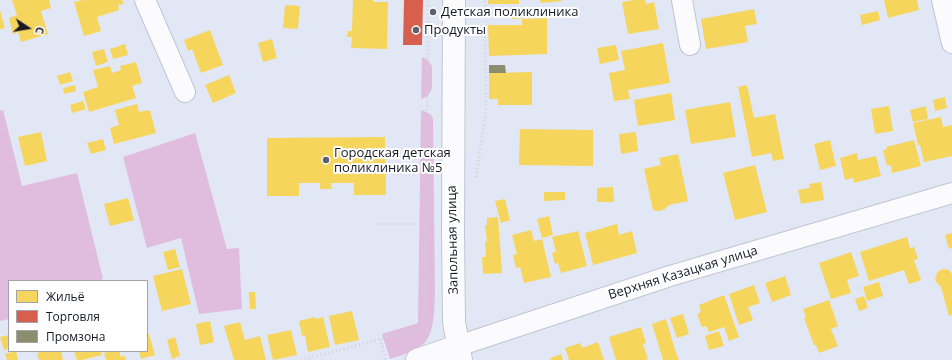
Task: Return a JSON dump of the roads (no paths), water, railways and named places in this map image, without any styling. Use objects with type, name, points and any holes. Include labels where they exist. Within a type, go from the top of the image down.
[{"type":"main road","name":"Запольная улица","points":[[454,0],[452,234],[454,322],[459,353]]},
{"type":"main road","name":"Верхняя Казацкая улица","points":[[425,357],[459,353]]},
{"type":"street","points":[[145,0],[185,92]]},
{"type":"street","points":[[682,0],[690,45]]},
{"type":"street","points":[[942,0],[952,43]]},
{"type":"street","name":"Верхняя Казацкая улица","points":[[459,353],[670,276],[952,193]]},
{"type":"place","name":"Детская поликлиника","points":[[433,12]]},
{"type":"place","name":"Продукты","points":[[416,30]]},
{"type":"place","name":"Городская детская поликлиника №5","points":[[326,160]]}]
